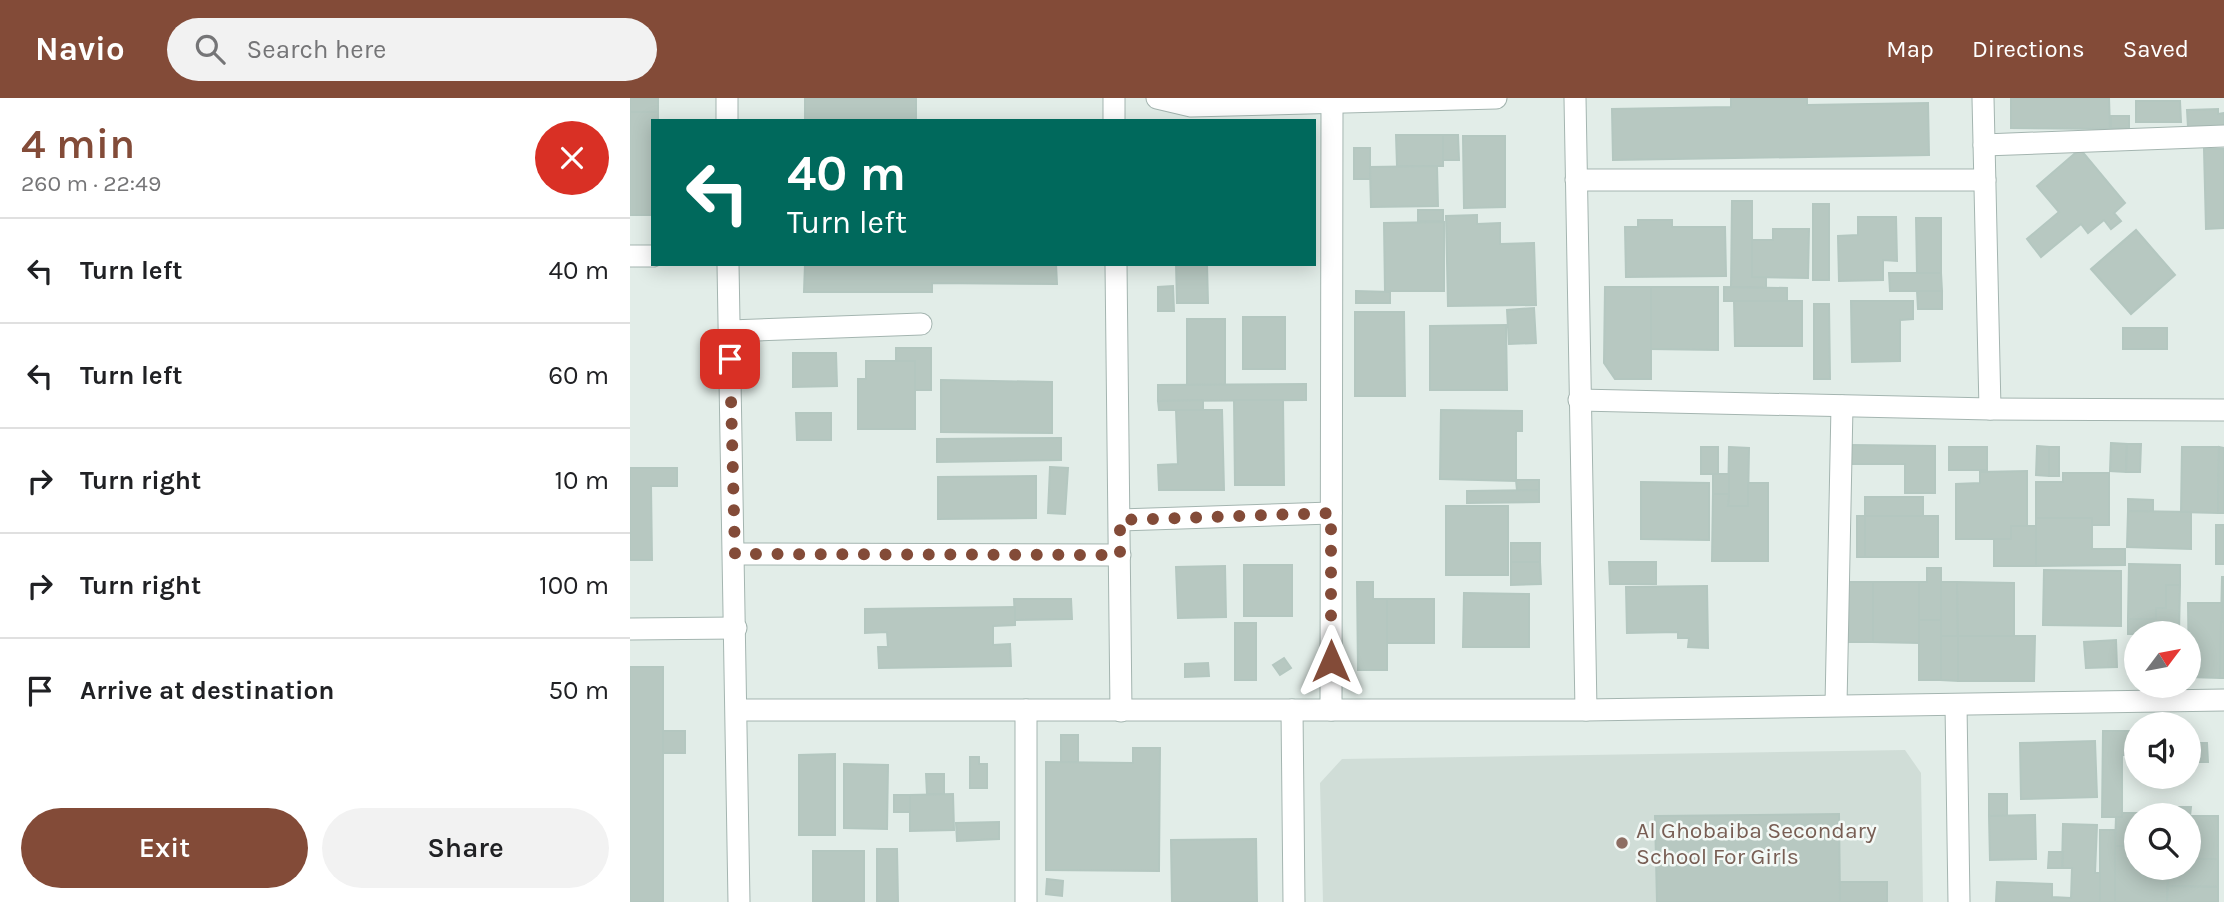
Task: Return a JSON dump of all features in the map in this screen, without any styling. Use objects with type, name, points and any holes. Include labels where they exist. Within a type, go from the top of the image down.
[{"type":"street","points":[[727,98],[727,119]]},
{"type":"street","points":[[1114,98],[1114,119]]},
{"type":"street","points":[[1157,98],[1191,106],[1496,98]]},
{"type":"street","points":[[1576,98],[1586,710]]},
{"type":"street","points":[[1983,98],[1990,410]]},
{"type":"street","points":[[1331,710],[1332,103]]},
{"type":"street","points":[[1984,145],[2224,136]]},
{"type":"street","points":[[1576,180],[1985,180]]},
{"type":"street","points":[[630,256],[651,256]]},
{"type":"street","points":[[728,266],[738,710],[739,902]]},
{"type":"street","points":[[1116,266],[1121,711]]},
{"type":"street","points":[[730,331],[922,324]]},
{"type":"street","points":[[1579,400],[1990,410],[2224,410]]},
{"type":"street","points":[[1836,705],[1842,406]]},
{"type":"street","points":[[1120,520],[1331,513]]},
{"type":"street","points":[[735,554],[1120,555]]},
{"type":"street","points":[[630,629],[736,628]]},
{"type":"street","points":[[738,710],[1586,710],[2224,700]]},
{"type":"street","points":[[1956,705],[1959,902]]},
{"type":"street","points":[[1026,710],[1026,902]]},
{"type":"street","points":[[1292,710],[1294,902]]},
{"type":"shaded area","name":"Al Ghobaiba Secondary School For Girls","points":[[1905,750],[1921,773],[1923,902],[1323,902],[1320,783],[1342,759]]},
{"type":"building","points":[[630,98],[658,98],[658,112],[630,112]]},
{"type":"building","points":[[805,98],[916,98],[916,119],[805,119]]},
{"type":"building","points":[[1731,98],[1807,98],[1807,105],[1928,103],[1929,155],[1613,160],[1612,109],[1731,107]]},
{"type":"building","points":[[2011,98],[2109,98],[2110,129],[2011,128]]},
{"type":"building","points":[[2136,101],[2180,101],[2181,122],[2136,122]]},
{"type":"building","points":[[2218,109],[2218,114],[2224,113],[2224,126],[2188,127],[2187,110]]},
{"type":"building","points":[[630,112],[658,112],[658,119],[651,119],[651,215],[630,215]]},
{"type":"building","points":[[2111,116],[2129,116],[2129,128],[2111,128]]},
{"type":"building","points":[[1396,135],[1443,135],[1443,166],[1397,166]]},
{"type":"building","points":[[1443,135],[1458,135],[1459,160],[1443,160]]},
{"type":"building","points":[[1463,136],[1505,136],[1505,207],[1464,208]]},
{"type":"building","points":[[1354,148],[1370,148],[1370,179],[1354,179]]},
{"type":"building","points":[[2080,149],[2125,203],[2114,213],[2121,221],[2111,229],[2104,220],[2088,233],[2081,224],[2041,257],[2027,239],[2059,212],[2037,186]]},
{"type":"building","points":[[2204,149],[2224,149],[2224,228],[2206,229]]},
{"type":"building","points":[[1437,166],[1438,206],[1371,207],[1370,167]]},
{"type":"building","points":[[1732,201],[1752,201],[1752,277],[1766,277],[1766,288],[1731,287]]},
{"type":"building","points":[[1813,204],[1829,204],[1829,280],[1813,280]]},
{"type":"building","points":[[1418,210],[1443,210],[1443,221],[1418,221]]},
{"type":"building","points":[[1477,215],[1477,224],[1500,223],[1500,244],[1534,243],[1536,305],[1448,306],[1446,216]]},
{"type":"building","points":[[1858,217],[1896,217],[1897,261],[1883,260],[1883,280],[1839,281],[1838,236],[1858,235]]},
{"type":"building","points":[[1916,218],[1941,218],[1941,273],[1917,273]]},
{"type":"building","points":[[1638,220],[1672,220],[1672,227],[1725,227],[1726,276],[1626,277],[1625,227],[1638,227]]},
{"type":"building","points":[[1444,222],[1444,291],[1385,291],[1384,223]]},
{"type":"building","points":[[1773,229],[1809,229],[1808,278],[1752,277],[1752,240],[1773,240]]},
{"type":"building","points":[[2136,230],[2175,275],[2131,314],[2091,269]]},
{"type":"building","points":[[805,266],[1056,266],[1057,284],[932,283],[932,292],[804,292]]},
{"type":"building","points":[[1176,266],[1207,266],[1208,303],[1177,303]]},
{"type":"building","points":[[1889,273],[1941,273],[1942,291],[1890,291]]},
{"type":"building","points":[[1173,286],[1174,311],[1158,311],[1158,287]]},
{"type":"building","points":[[1605,287],[1651,287],[1651,379],[1615,379],[1604,363]]},
{"type":"building","points":[[1651,287],[1718,287],[1718,350],[1651,349]]},
{"type":"building","points":[[1724,287],[1787,288],[1787,301],[1724,301]]},
{"type":"building","points":[[1356,291],[1390,292],[1390,303],[1356,303]]},
{"type":"building","points":[[1917,291],[1942,291],[1942,309],[1918,309]]},
{"type":"building","points":[[1734,301],[1802,301],[1802,346],[1735,346]]},
{"type":"building","points":[[1851,301],[1913,301],[1913,319],[1900,320],[1900,361],[1852,362]]},
{"type":"building","points":[[1814,304],[1829,304],[1830,379],[1814,379]]},
{"type":"building","points":[[1534,308],[1536,343],[1509,344],[1507,310]]},
{"type":"building","points":[[1355,312],[1404,312],[1405,396],[1355,396]]},
{"type":"building","points":[[1243,317],[1285,317],[1285,369],[1243,369]]},
{"type":"building","points":[[1187,319],[1225,319],[1225,385],[1187,385]]},
{"type":"building","points":[[1506,325],[1507,390],[1430,390],[1430,326]]},
{"type":"building","points":[[2123,328],[2167,328],[2167,349],[2123,349]]},
{"type":"building","points":[[896,348],[931,348],[931,390],[915,390],[915,361],[896,361]]},
{"type":"building","points":[[793,353],[836,353],[837,386],[793,387]]},
{"type":"building","points":[[866,361],[915,361],[915,429],[858,429],[858,379],[866,379]]},
{"type":"building","points":[[941,380],[1052,382],[1052,433],[941,432]]},
{"type":"building","points":[[1306,384],[1306,400],[1158,401],[1158,385]]},
{"type":"building","points":[[1203,400],[1203,410],[1159,410],[1158,401]]},
{"type":"building","points":[[1234,400],[1283,400],[1284,485],[1235,485]]},
{"type":"building","points":[[1176,410],[1222,410],[1224,490],[1159,490],[1158,465],[1178,464]]},
{"type":"building","points":[[1441,410],[1522,411],[1522,431],[1516,431],[1516,481],[1440,479]]},
{"type":"building","points":[[796,413],[831,413],[831,440],[797,440]]},
{"type":"building","points":[[1061,438],[1061,460],[937,462],[937,439]]},
{"type":"building","points":[[2111,443],[2127,444],[2126,472],[2110,471]]},
{"type":"building","points":[[2127,444],[2141,444],[2140,472],[2126,472]]},
{"type":"building","points":[[1851,445],[1935,446],[1935,493],[1905,493],[1905,464],[1851,464]]},
{"type":"building","points":[[2037,446],[2049,447],[2049,476],[2036,475]]},
{"type":"building","points":[[1701,447],[1718,447],[1718,474],[1701,474]]},
{"type":"building","points":[[1729,447],[1749,448],[1748,506],[1728,506]]},
{"type":"building","points":[[1949,447],[1987,447],[1987,470],[1949,470]]},
{"type":"building","points":[[2049,447],[2059,447],[2059,476],[2049,476]]},
{"type":"building","points":[[2182,447],[2219,447],[2218,513],[2181,512]]},
{"type":"building","points":[[2219,447],[2224,448],[2224,513],[2218,513]]},
{"type":"building","points":[[1050,467],[1068,468],[1065,514],[1048,513]]},
{"type":"building","points":[[630,468],[677,468],[677,486],[651,486],[652,560],[630,560]]},
{"type":"building","points":[[2027,471],[2027,526],[2011,526],[2011,539],[1956,539],[1956,484],[1980,483],[1980,472]]},
{"type":"building","points":[[2063,473],[2109,473],[2109,525],[2092,525],[2092,518],[2036,518],[2036,482],[2063,482]]},
{"type":"building","points":[[1713,474],[1729,474],[1729,494],[1713,494]]},
{"type":"building","points":[[1036,476],[1036,518],[938,519],[938,477]]},
{"type":"building","points":[[1516,480],[1539,480],[1539,490],[1517,490]]},
{"type":"building","points":[[1641,482],[1709,483],[1709,540],[1641,539]]},
{"type":"building","points":[[1748,483],[1768,483],[1768,561],[1712,561],[1713,494],[1729,494],[1728,506],[1748,506]]},
{"type":"building","points":[[1539,490],[1539,502],[1467,503],[1467,491]]},
{"type":"building","points":[[1865,497],[1923,497],[1923,516],[1865,516]]},
{"type":"building","points":[[2128,499],[2153,500],[2153,512],[2128,511]]},
{"type":"building","points":[[1446,506],[1508,506],[1508,575],[1446,575]]},
{"type":"building","points":[[2128,511],[2191,512],[2191,549],[2127,547]]},
{"type":"building","points":[[1857,516],[1865,516],[1865,557],[1857,557]]},
{"type":"building","points":[[1865,516],[1938,516],[1938,557],[1865,557]]},
{"type":"building","points":[[2036,518],[2092,518],[2092,549],[2125,549],[2125,565],[2036,566]]},
{"type":"building","points":[[2216,525],[2224,525],[2224,564],[2216,564]]},
{"type":"building","points":[[2011,526],[2036,526],[2036,566],[1994,566],[1994,539],[2011,539]]},
{"type":"building","points":[[1511,543],[1540,543],[1540,562],[1511,562]]},
{"type":"building","points":[[1511,562],[1540,562],[1541,584],[1511,585]]},
{"type":"building","points":[[1609,562],[1656,562],[1656,584],[1610,584]]},
{"type":"building","points":[[2129,564],[2180,565],[2180,585],[2166,585],[2166,608],[2156,608],[2156,619],[2128,619]]},
{"type":"building","points":[[1244,565],[1292,565],[1292,616],[1244,616]]},
{"type":"building","points":[[1225,566],[1226,617],[1178,618],[1176,567]]},
{"type":"building","points":[[1927,568],[1941,568],[1941,620],[1919,620],[1919,582],[1927,582]]},
{"type":"building","points":[[2044,570],[2121,571],[2121,626],[2043,625]]},
{"type":"building","points":[[2224,577],[2224,622],[2221,622]]},
{"type":"building","points":[[1357,582],[1373,582],[1373,599],[1387,599],[1387,670],[1358,670]]},
{"type":"building","points":[[1849,582],[1873,582],[1873,642],[1849,642]]},
{"type":"building","points":[[1873,582],[1919,582],[1919,643],[1873,642]]},
{"type":"building","points":[[1941,582],[1957,582],[1958,636],[1941,636]]},
{"type":"building","points":[[1957,582],[2014,583],[2014,636],[1958,636]]},
{"type":"building","points":[[2166,585],[2180,585],[2179,621],[2128,621],[2156,619],[2156,608],[2166,608]]},
{"type":"building","points":[[1707,586],[1708,648],[1688,647],[1689,638],[1678,638],[1678,632],[1627,633],[1626,587]]},
{"type":"building","points":[[1464,593],[1529,594],[1529,647],[1463,647]]},
{"type":"building","points":[[1014,599],[1071,599],[1072,619],[1015,620]]},
{"type":"building","points":[[1387,599],[1434,599],[1434,643],[1387,643]]},
{"type":"building","points":[[2188,603],[2222,603],[2220,678],[2202,677],[2202,621],[2188,621]]},
{"type":"building","points":[[1015,607],[1015,625],[993,626],[993,645],[1010,644],[1011,666],[879,668],[878,647],[888,647],[887,632],[865,633],[865,609]]},
{"type":"building","points":[[1919,620],[1941,620],[1941,680],[1919,680]]},
{"type":"building","points":[[2221,622],[2224,622],[2224,678],[2220,678]]},
{"type":"building","points":[[1235,623],[1256,623],[1256,680],[1235,680]]},
{"type":"building","points":[[1941,636],[1958,636],[1958,681],[1941,680]]},
{"type":"building","points":[[1958,636],[2035,636],[2034,681],[1958,681]]},
{"type":"building","points":[[2116,640],[2117,667],[2086,668],[2084,642]]},
{"type":"building","points":[[1284,658],[1291,668],[1280,675],[1273,665]]},
{"type":"building","points":[[1208,663],[1209,676],[1185,677],[1185,664]]},
{"type":"building","points":[[630,667],[663,667],[663,902],[630,902]]},
{"type":"building","points":[[663,731],[685,731],[685,753],[663,753]]},
{"type":"building","points":[[2103,731],[2124,731],[2122,817],[2102,817]]},
{"type":"building","points":[[1061,735],[1078,735],[1078,762],[1061,762]]},
{"type":"building","points":[[2095,741],[2097,797],[2021,799],[2020,743]]},
{"type":"building","points":[[2201,743],[2207,743],[2208,762],[2201,762]]},
{"type":"building","points":[[1133,748],[1160,748],[1159,871],[1046,870],[1046,762],[1133,763]]},
{"type":"building","points":[[835,754],[835,835],[799,835],[799,755]]},
{"type":"building","points":[[970,757],[979,757],[979,764],[987,764],[987,788],[970,788]]},
{"type":"building","points":[[844,764],[888,765],[887,829],[844,828]]},
{"type":"building","points":[[926,774],[944,774],[944,794],[927,794]]},
{"type":"building","points":[[953,794],[954,830],[910,831],[910,795]]},
{"type":"building","points":[[1989,794],[2007,794],[2007,816],[1989,816]]},
{"type":"building","points":[[894,795],[910,795],[910,812],[894,812]]},
{"type":"building","points":[[2122,813],[2124,846],[2115,846],[2116,817],[2122,817]]},
{"type":"building","points":[[1839,814],[1840,902],[1657,902],[1655,816]]},
{"type":"building","points":[[2035,815],[2036,859],[1990,860],[1989,816]]},
{"type":"building","points":[[2201,816],[2218,816],[2218,859],[2201,859]]},
{"type":"building","points":[[999,822],[999,839],[957,841],[956,823]]},
{"type":"building","points":[[2063,824],[2097,825],[2095,873],[2100,873],[2100,902],[1996,902],[1997,882],[2052,884],[2052,897],[2071,898],[2072,868],[2062,868]]},
{"type":"building","points":[[2100,830],[2115,830],[2115,902],[2100,902]]},
{"type":"building","points":[[1256,839],[1257,902],[1172,902],[1171,840]]},
{"type":"building","points":[[2115,846],[2124,846],[2124,880],[2168,880],[2167,902],[2115,902]]},
{"type":"building","points":[[877,849],[897,849],[898,901],[877,901]]},
{"type":"building","points":[[813,851],[864,851],[864,902],[813,901]]},
{"type":"building","points":[[2049,852],[2063,852],[2062,868],[2048,868]]},
{"type":"building","points":[[2201,859],[2218,859],[2218,887],[2168,886],[2168,880],[2201,880]]},
{"type":"building","points":[[1047,879],[1063,881],[1062,896],[1046,894]]},
{"type":"building","points":[[1840,882],[1887,882],[1887,902],[1840,902]]},
{"type":"building","points":[[2168,886],[2218,887],[2218,902],[2167,902]]},
{"type":"place","name":"Al Ghobaiba Secondary School For Girls","points":[[1622,843]]},
{"type":"route","points":[[730,359],[735,554],[1120,555],[1120,520],[1331,513],[1331,661]]}]
